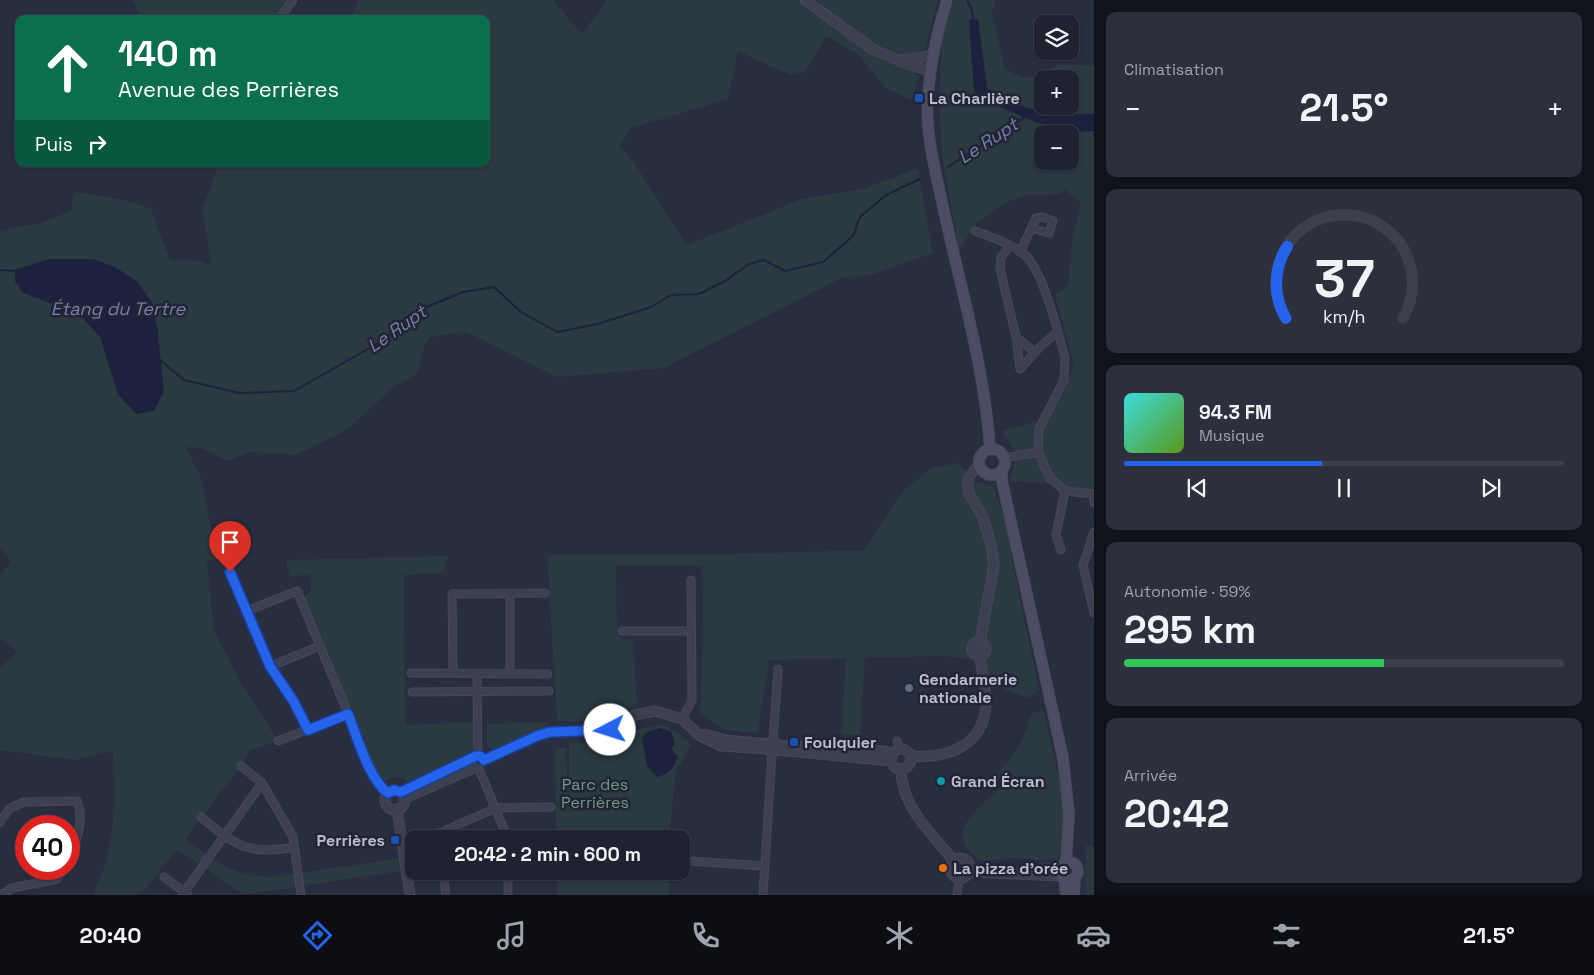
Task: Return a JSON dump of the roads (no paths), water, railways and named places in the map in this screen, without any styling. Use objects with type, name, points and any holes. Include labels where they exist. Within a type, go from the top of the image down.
[{"type":"main road","points":[[947,0],[934,55],[928,98],[933,155],[978,368],[988,425],[990,449]]},
{"type":"main road","points":[[1013,530],[990,475],[983,472],[979,465],[982,453],[990,449],[1000,452],[1004,458],[1002,470],[1013,530],[1072,799],[1065,870],[1066,895]]},
{"type":"main road","points":[[990,475],[1002,470]]},
{"type":"main road","points":[[1065,870],[1078,872],[1075,879],[1074,895]]},
{"type":"main road","points":[[1065,870],[1075,879]]},
{"type":"street","points":[[283,15],[293,0]]},
{"type":"street","points":[[804,0],[862,42],[884,55],[931,71]]},
{"type":"street","points":[[899,60],[934,55]]},
{"type":"street","points":[[1020,252],[1031,228]]},
{"type":"street","points":[[975,230],[1020,252],[1033,266],[1058,332],[1065,358],[1064,378],[1039,429],[1038,452],[1048,477],[1065,491],[1093,494],[1094,503]]},
{"type":"street","points":[[1010,246],[1001,256],[1000,268],[1023,372],[1035,352],[1058,332]]},
{"type":"street","points":[[1016,337],[1035,352]]},
{"type":"street","points":[[1004,458],[1038,452]]},
{"type":"street","points":[[910,756],[932,757],[953,752],[962,747],[977,731],[985,711],[980,656],[986,650],[984,644],[980,642],[994,566],[992,549],[983,517],[968,492],[968,478],[979,465]]},
{"type":"street","points":[[1061,550],[1056,535],[1065,491]]},
{"type":"street","points":[[1094,532],[1083,566],[1094,613]]},
{"type":"street","points":[[230,572],[270,666],[294,702],[308,730]]},
{"type":"street","points":[[682,719],[692,700],[691,580]]},
{"type":"street","points":[[247,611],[297,591],[375,778],[388,793]]},
{"type":"street","points":[[453,673],[452,594],[545,593]]},
{"type":"street","points":[[510,594],[510,673]]},
{"type":"street","points":[[622,631],[692,631]]},
{"type":"street","points":[[270,666],[320,646]]},
{"type":"street","points":[[763,895],[778,669]]},
{"type":"street","points":[[411,673],[548,674]]},
{"type":"street","points":[[477,673],[478,762],[505,830]]},
{"type":"street","points":[[412,692],[549,691]]},
{"type":"street","points":[[403,795],[537,736],[550,732],[606,731],[628,718],[647,711],[662,712],[682,719],[700,736],[721,746],[905,750],[910,756],[909,765],[901,769]]},
{"type":"street","points":[[278,741],[348,714]]},
{"type":"street","points":[[896,751],[897,768],[901,769]]},
{"type":"street","points":[[241,766],[262,783],[293,837],[301,895]]},
{"type":"street","points":[[901,769],[903,792],[910,806],[954,860]]},
{"type":"street","points":[[164,877],[185,894],[225,837],[230,824],[262,783]]},
{"type":"street","points":[[388,793],[394,790],[403,795]]},
{"type":"street","points":[[388,793],[386,803],[390,808],[397,809],[403,805],[403,795]]},
{"type":"street","points":[[0,822],[10,808],[24,802],[77,802],[78,815]]},
{"type":"street","points":[[446,830],[496,808],[551,807]]},
{"type":"street","points":[[397,809],[410,895]]},
{"type":"street","points":[[201,818],[235,844],[253,850],[294,847]]},
{"type":"street","points":[[954,860],[963,858],[970,869]]},
{"type":"street","points":[[954,860],[950,869],[953,875],[959,878],[965,877],[970,869]]},
{"type":"street","points":[[690,862],[765,866]]},
{"type":"street","points":[[970,869],[1065,870]]},
{"type":"street","points":[[958,895],[959,878]]},
{"type":"street","points":[[1,895],[12,888],[52,880]]},
{"type":"street","points":[[444,880],[446,895]]},
{"type":"street","points":[[508,880],[508,895]]},
{"type":"water","points":[[978,19],[987,88],[1013,102],[1034,109],[1034,115],[1094,114],[1094,131],[1079,132],[1079,125],[1047,125],[1030,120],[978,96],[974,89],[969,20]]},
{"type":"water","name":"Étang du Tertre","points":[[49,259],[93,259],[115,267],[137,281],[152,303],[157,326],[164,391],[154,411],[136,414],[118,394],[100,337],[81,316],[22,292],[15,281],[15,270]]},
{"type":"water","points":[[661,728],[671,732],[675,743],[671,749],[678,757],[670,770],[657,777],[647,766],[642,738],[647,732]]},
{"type":"waterway","points":[[967,0],[972,10],[973,21]]},
{"type":"waterway","name":"Le Rupt","points":[[948,167],[1025,117]]},
{"type":"waterway","name":"Le Rupt","points":[[160,360],[184,380],[239,393],[294,391],[380,342],[426,307],[463,292],[494,287],[521,312],[557,332],[598,324],[651,307],[671,295],[699,294],[725,281],[749,264],[764,260],[785,271],[823,262],[853,236],[860,217],[886,195],[920,179]]},
{"type":"waterway","name":"Le Rupt","points":[[0,270],[18,271]]},
{"type":"place","name":"La Charlière","points":[[919,98]]},
{"type":"place","name":"Gendarmerie nationale","points":[[909,688]]},
{"type":"place","name":"Foulquier","points":[[794,742]]},
{"type":"place","name":"Grand Écran","points":[[941,781]]},
{"type":"place","name":"Perrières","points":[[395,840]]},
{"type":"place","name":"La pizza d'orée","points":[[943,868]]},
{"type":"park label","name":"Parc des Perrières","points":[[595,793]]}]
